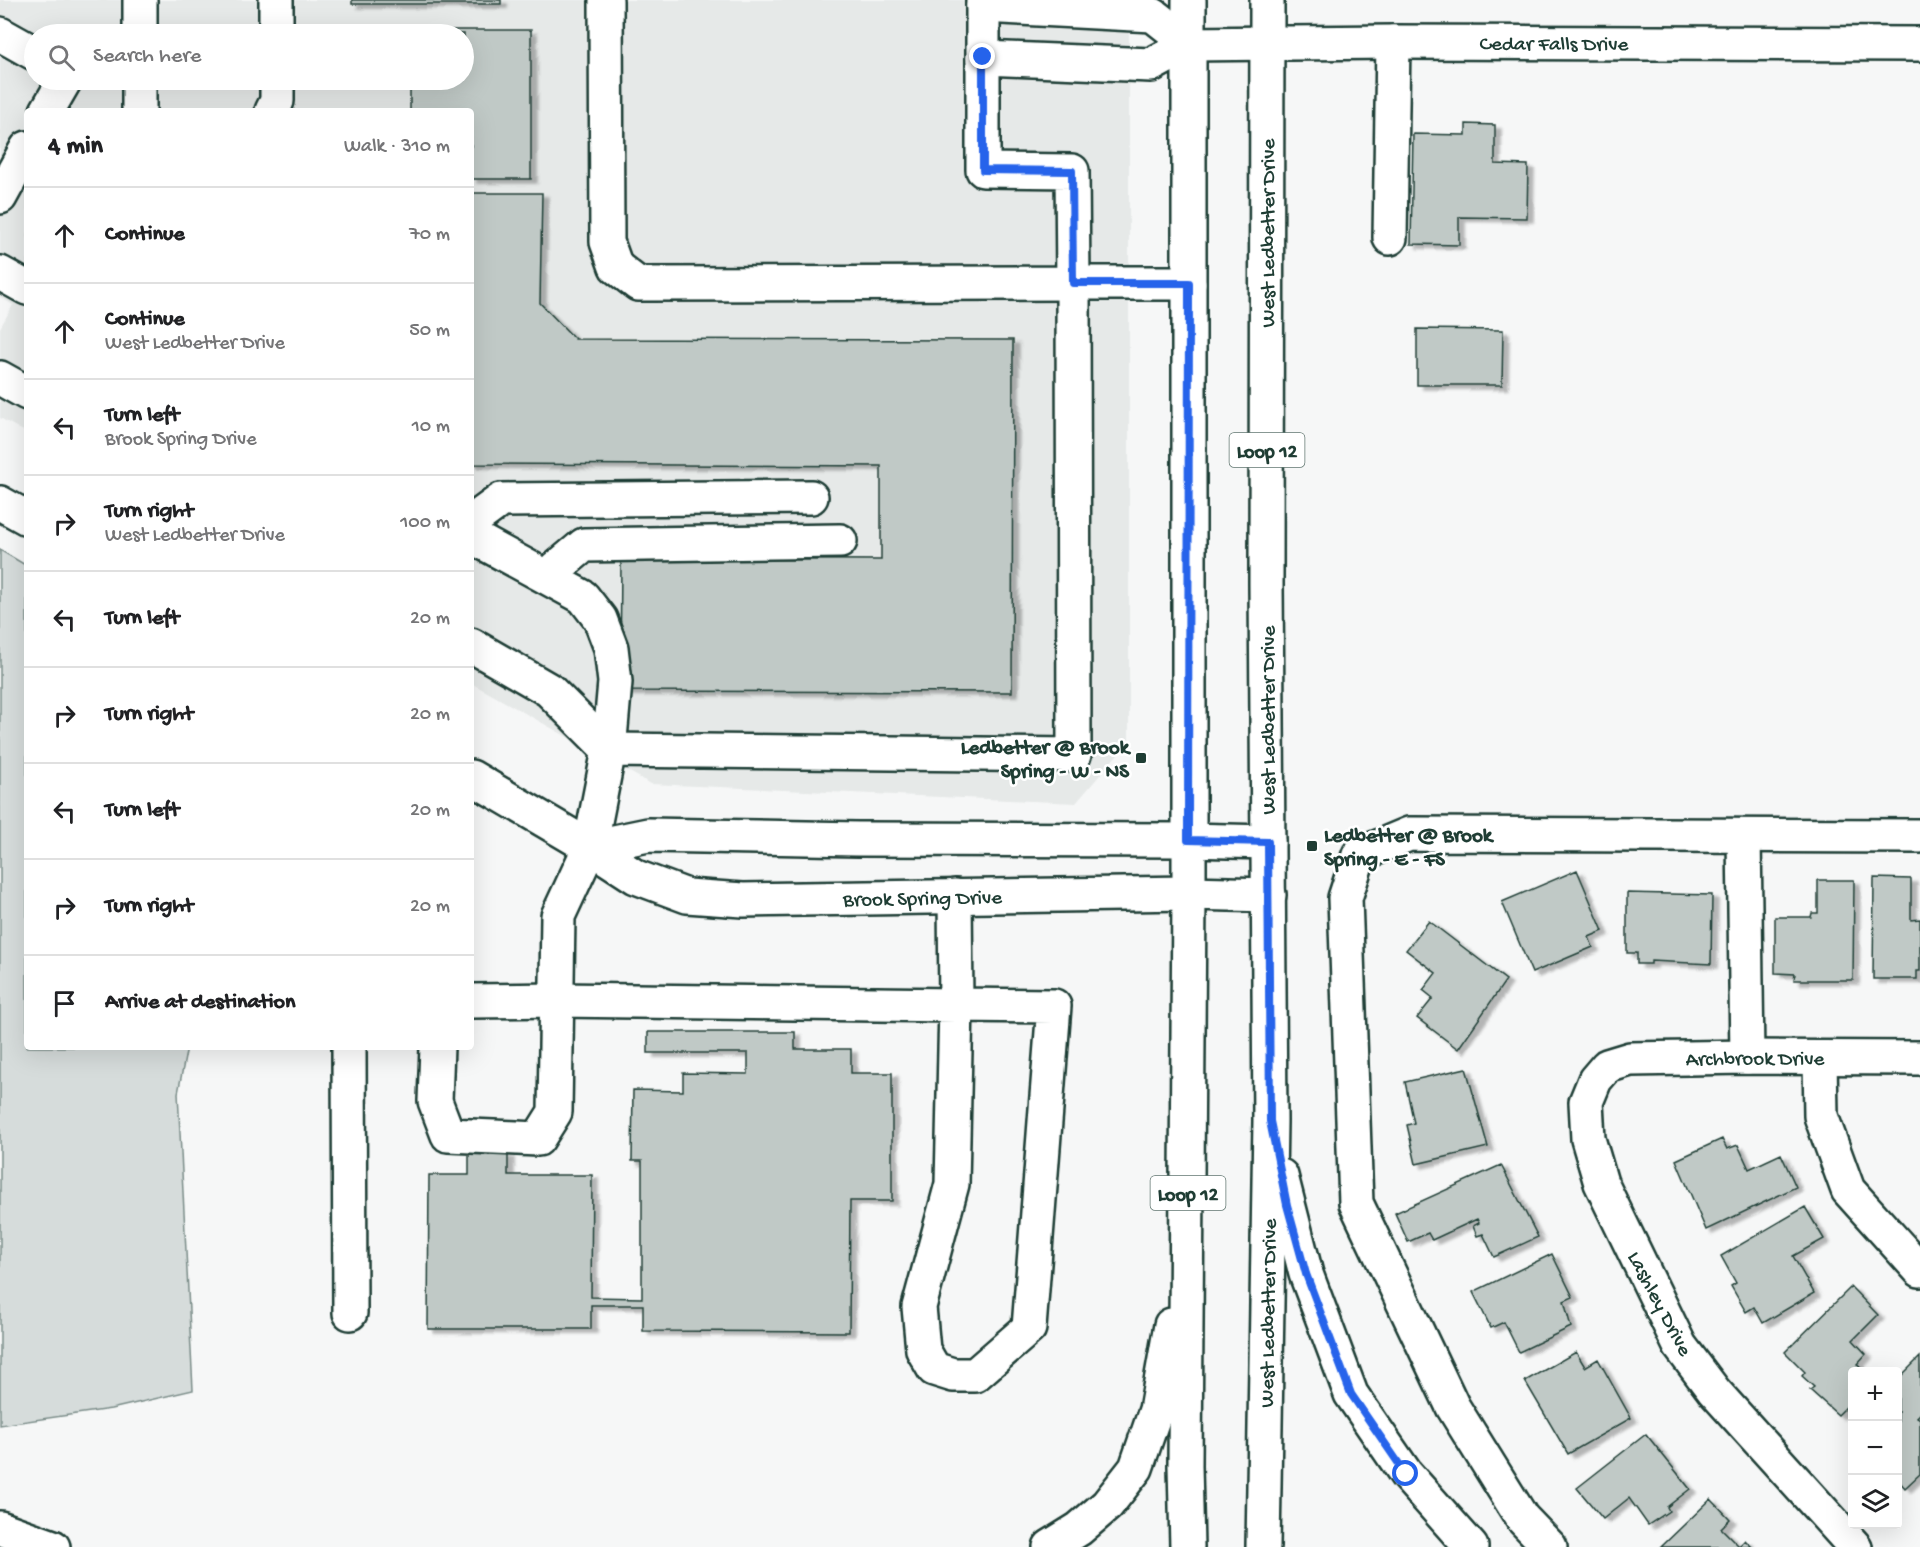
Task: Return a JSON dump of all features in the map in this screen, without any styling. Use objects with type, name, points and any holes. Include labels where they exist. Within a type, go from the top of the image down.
[{"type":"main road","points":[[140,0],[140,24]]},
{"type":"main road","points":[[276,0],[276,24]]},
{"type":"main road","points":[[606,0],[608,242],[616,267],[638,284],[1189,283]]},
{"type":"main road","name":"Loop 12","points":[[1187,1547],[1185,1454],[1188,1235],[1190,0]]},
{"type":"main road","name":"West Ledbetter Drive","points":[[1263,1547],[1270,1121],[1267,0]]},
{"type":"main road","points":[[474,647],[549,690],[609,750],[1074,755],[1072,171],[983,170],[983,57],[983,3],[1153,15],[1190,44],[1151,65],[983,57]]},
{"type":"main road","points":[[0,34],[24,47]]},
{"type":"main road","points":[[1390,238],[1393,42]]},
{"type":"main road","name":"Cedar Falls Drive","points":[[1190,44],[1393,42],[1920,44]]},
{"type":"main road","points":[[49,108],[59,90]]},
{"type":"main road","points":[[139,90],[139,108]]},
{"type":"main road","points":[[274,108],[277,101],[276,90]]},
{"type":"main road","points":[[0,273],[24,286]]},
{"type":"main road","points":[[0,378],[24,391]]},
{"type":"main road","points":[[474,520],[501,500],[811,497]]},
{"type":"main road","points":[[0,503],[24,516]]},
{"type":"main road","points":[[437,1050],[435,1101],[448,1135],[538,1139],[555,1112],[558,916],[590,847],[609,750],[615,682],[611,648],[600,619],[583,597],[474,538]]},
{"type":"main road","points":[[547,576],[584,545],[840,541]]},
{"type":"main road","name":"Brook Spring Drive","points":[[474,779],[590,847],[636,877],[687,896],[743,900],[1189,893],[1269,896]]},
{"type":"main road","points":[[1550,1547],[1522,1518],[1453,1407],[1356,1203],[1346,898],[1359,855],[1409,834],[1920,836]]},
{"type":"main road","points":[[590,847],[648,835],[1268,842]]},
{"type":"main road","points":[[1743,836],[1747,1057]]},
{"type":"main road","points":[[474,1001],[558,1000],[956,1005],[1054,1006],[1029,1328],[975,1374],[953,1375],[934,1369],[923,1350],[919,1307],[952,1184],[956,1005],[955,896]]},
{"type":"main road","points":[[349,1050],[350,1313]]},
{"type":"main road","name":"Archbrook Drive","points":[[1595,1080],[1607,1066],[1630,1059],[1920,1058]]},
{"type":"main road","points":[[1820,1059],[1821,1116],[1848,1191],[1920,1270]]},
{"type":"main road","name":"Lashley Drive","points":[[1595,1080],[1586,1102],[1588,1139],[1601,1183],[1680,1346],[1714,1391],[1855,1547]]},
{"type":"main road","points":[[1270,1121],[1287,1205],[1306,1274],[1351,1394],[1406,1474],[1471,1547]]},
{"type":"main road","points":[[1050,1547],[1079,1529],[1107,1505],[1136,1468],[1156,1410],[1188,1235]]},
{"type":"main road","points":[[0,1528],[53,1547]]},
{"type":"shaded area","points":[[0,0],[1129,0],[1129,741],[1076,803],[651,784],[474,685],[474,108],[24,108],[24,431],[0,418],[0,328],[13,305],[0,297]]},
{"type":"shaded area","points":[[0,550],[24,564],[24,1050],[186,1050],[178,1093],[193,1390],[111,1409],[0,1425]]},
{"type":"building","points":[[352,0],[501,0],[501,4],[352,4]]},
{"type":"building","points":[[474,30],[531,30],[531,179],[474,179],[474,108],[410,108],[410,90],[474,90]]},
{"type":"building","points":[[1466,124],[1495,125],[1495,164],[1528,165],[1527,218],[1459,217],[1459,245],[1411,244],[1413,134],[1466,135]]},
{"type":"building","points":[[474,193],[542,193],[540,303],[575,339],[1013,340],[1012,692],[620,691],[621,559],[881,560],[881,466],[474,464]]},
{"type":"building","points":[[1417,329],[1503,330],[1502,385],[1417,385]]},
{"type":"building","points":[[1577,870],[1603,931],[1589,937],[1593,947],[1532,973],[1502,902]]},
{"type":"building","points":[[1874,878],[1911,879],[1911,920],[1920,919],[1920,971],[1917,971],[1917,979],[1873,979]]},
{"type":"building","points":[[1818,880],[1854,880],[1853,980],[1794,980],[1795,974],[1775,973],[1775,917],[1811,917],[1812,913],[1818,913]]},
{"type":"building","points":[[1627,893],[1712,895],[1711,964],[1651,961],[1651,964],[1637,964],[1637,953],[1627,953]]},
{"type":"building","points":[[1429,921],[1506,980],[1458,1049],[1417,1018],[1433,998],[1423,990],[1436,973],[1406,950]]},
{"type":"building","points":[[648,1032],[795,1032],[795,1049],[851,1049],[851,1073],[892,1073],[892,1201],[850,1201],[849,1332],[643,1331],[643,1305],[591,1305],[591,1329],[428,1329],[429,1175],[469,1175],[469,1154],[508,1154],[508,1175],[592,1175],[591,1297],[642,1298],[642,1161],[632,1161],[633,1090],[683,1091],[683,1073],[748,1074],[748,1053],[648,1053]]},
{"type":"building","points":[[1466,1068],[1488,1147],[1416,1164],[1407,1125],[1414,1123],[1405,1082]]},
{"type":"building","points":[[1722,1139],[1727,1149],[1738,1145],[1749,1169],[1781,1154],[1796,1187],[1706,1230],[1676,1160]]},
{"type":"building","points":[[1501,1165],[1538,1237],[1494,1257],[1483,1234],[1477,1236],[1473,1226],[1479,1223],[1477,1219],[1432,1240],[1428,1233],[1408,1242],[1395,1213]]},
{"type":"building","points":[[1805,1207],[1824,1239],[1793,1256],[1814,1293],[1763,1323],[1754,1307],[1746,1312],[1731,1286],[1736,1283],[1721,1256]]},
{"type":"building","points":[[1552,1254],[1573,1297],[1564,1301],[1571,1327],[1519,1352],[1504,1322],[1491,1328],[1473,1292]]},
{"type":"building","points":[[1851,1287],[1878,1315],[1853,1340],[1866,1354],[1857,1364],[1860,1367],[1848,1367],[1848,1405],[1838,1415],[1810,1390],[1814,1387],[1802,1376],[1805,1372],[1785,1352]]},
{"type":"building","points":[[1576,1352],[1585,1367],[1598,1359],[1631,1418],[1568,1454],[1525,1381]]},
{"type":"building","points":[[1920,1357],[1920,1414],[1917,1417],[1920,1419],[1920,1474],[1905,1488],[1902,1485],[1902,1375]]},
{"type":"building","points":[[1646,1434],[1690,1489],[1667,1507],[1669,1511],[1648,1525],[1629,1498],[1603,1519],[1577,1488]]},
{"type":"building","points":[[1711,1499],[1730,1519],[1721,1528],[1739,1546],[1745,1540],[1752,1547],[1661,1547]]},
{"type":"place","name":"Ledbetter @ Brook Spring - W - NS","points":[[1141,758]]},
{"type":"place","name":"Ledbetter @ Brook Spring - E - FS","points":[[1312,846]]},
{"type":"route","points":[[983,57],[983,170],[1072,171],[1073,283],[1189,283],[1188,840],[1268,842],[1270,1121],[1287,1205],[1306,1274],[1351,1394],[1406,1474]]}]
